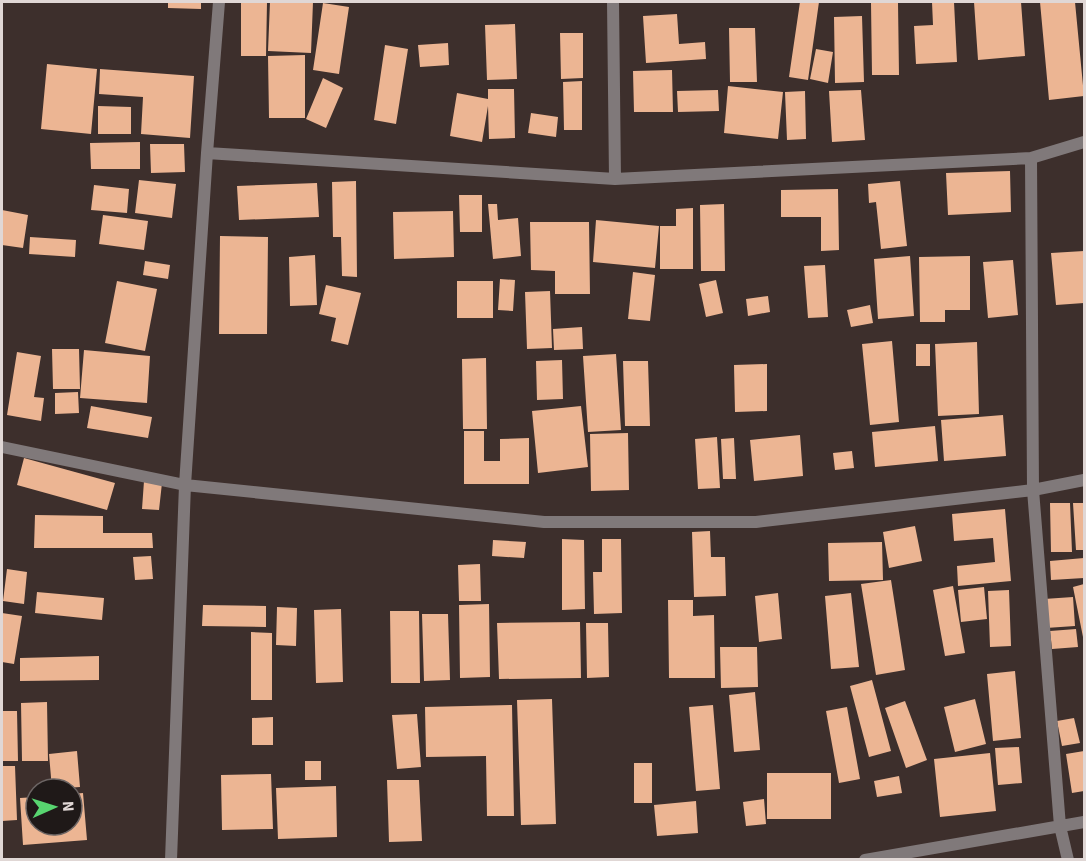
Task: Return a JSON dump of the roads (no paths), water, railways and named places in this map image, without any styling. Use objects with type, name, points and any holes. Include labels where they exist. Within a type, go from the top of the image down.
[{"type":"street","points":[[171,860],[185,485],[219,2]]},
{"type":"street","points":[[613,2],[615,179]]},
{"type":"street","points":[[207,153],[615,179],[1031,158],[1084,142]]},
{"type":"street","points":[[1031,158],[1033,490],[1060,826],[1068,860]]},
{"type":"street","points":[[2,447],[185,485],[544,522],[756,522],[1033,490],[1084,480]]},
{"type":"street","points":[[865,860],[1084,822]]}]
